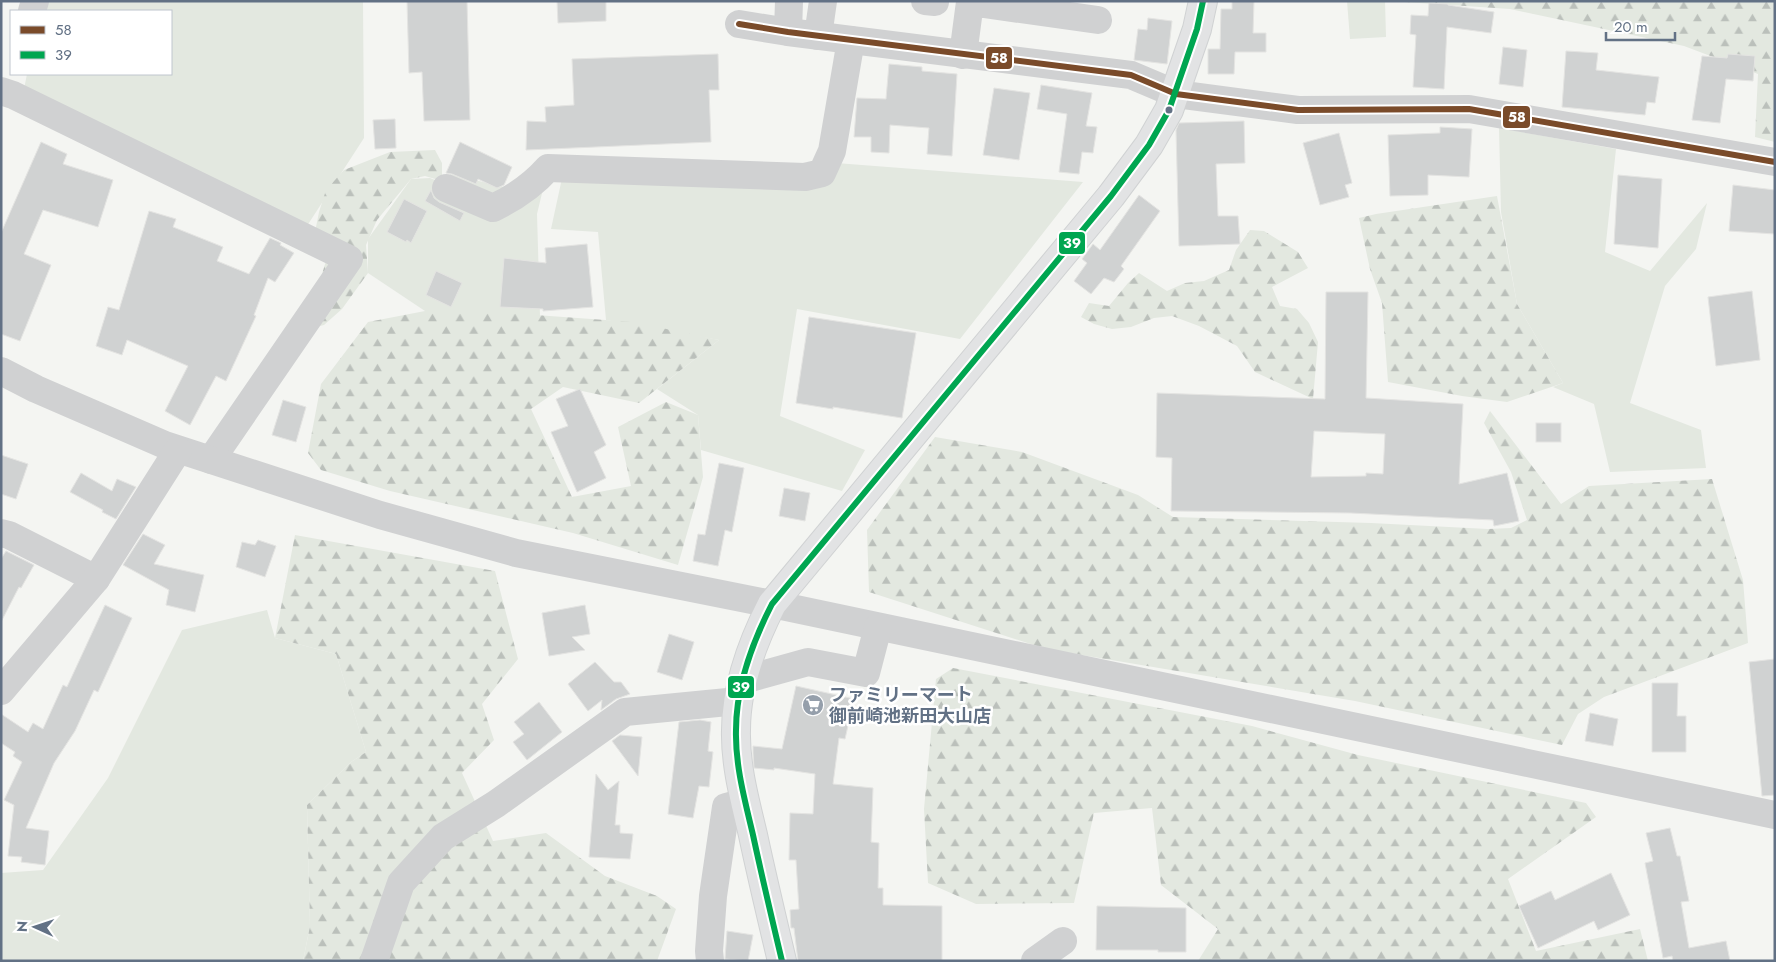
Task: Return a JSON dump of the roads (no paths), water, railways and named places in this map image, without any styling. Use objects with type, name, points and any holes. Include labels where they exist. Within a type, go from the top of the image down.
[{"type":"main road","points":[[782,961],[745,802],[738,762],[736,731],[741,691],[749,658],[759,630],[772,604],[1111,196],[1149,145],[1176,94],[1198,29],[1203,1]]},
{"type":"street","points":[[788,32],[789,1]]},
{"type":"street","points":[[818,36],[822,1]]},
{"type":"street","points":[[963,55],[970,2],[1098,20]]},
{"type":"street","points":[[740,24],[963,55],[1131,75],[1176,94],[1298,110],[1469,110],[1775,162]]},
{"type":"street","points":[[446,188],[493,208],[535,183],[548,168],[805,178],[822,173],[832,151],[851,40]]},
{"type":"street","points":[[10,86],[349,259],[211,460]]},
{"type":"street","points":[[1,371],[36,389],[178,450],[380,515],[516,553],[772,604],[1775,815]]},
{"type":"street","points":[[1,691],[96,579],[178,450]]},
{"type":"street","points":[[1,533],[9,535],[96,579]]},
{"type":"street","points":[[374,961],[401,883],[444,836],[496,804],[625,712],[741,691],[808,662],[866,673],[878,627]]},
{"type":"street","points":[[710,961],[713,896],[726,807],[745,802]]},
{"type":"street","points":[[1036,961],[1063,942]]},
{"type":"place","name":"ファミリーマート 御前崎池新田大山店","points":[[813,705]]}]
